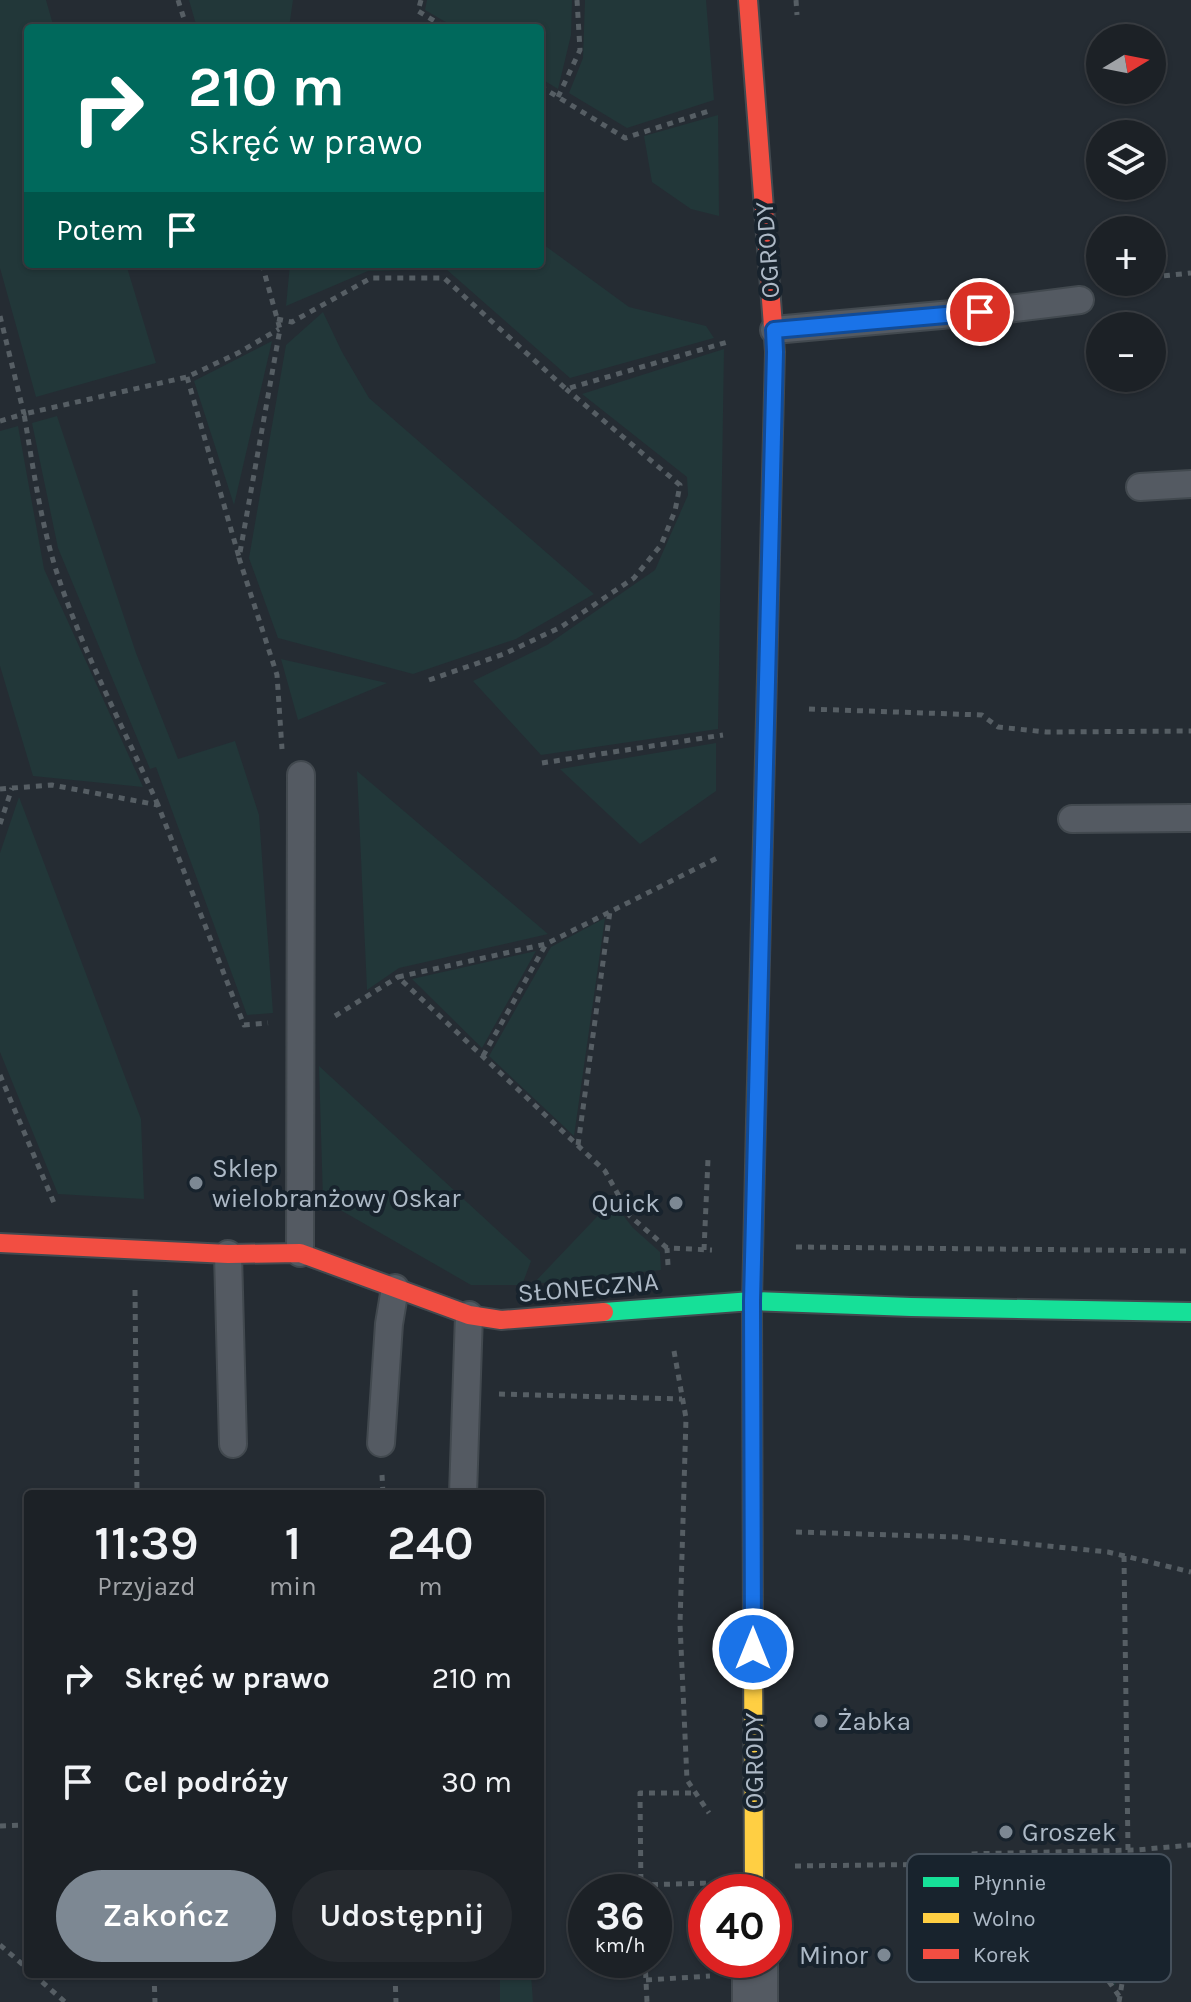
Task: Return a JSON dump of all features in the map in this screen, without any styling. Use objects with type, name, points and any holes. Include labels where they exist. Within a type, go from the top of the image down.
[{"type":"street","name":"OGRODY","points":[[748,0],[775,352],[752,1301],[754,1874]]},
{"type":"street","name":"SŁONECZNA","points":[[0,1243],[228,1254],[300,1253],[469,1315],[501,1320],[752,1301],[1191,1312]]},
{"type":"street","points":[[741,1978],[755,2002]]},
{"type":"lane","points":[[774,330],[1080,300]]},
{"type":"lane","points":[[1140,487],[1191,484]]},
{"type":"lane","points":[[292,769],[300,1253]]},
{"type":"lane","points":[[1072,819],[1191,818]]},
{"type":"lane","points":[[228,1254],[233,1444]]},
{"type":"lane","points":[[381,1443],[389,1324],[395,1288]]},
{"type":"lane","points":[[463,1490],[469,1315]]},
{"type":"path","points":[[178,0],[186,24]]},
{"type":"path","points":[[421,0],[418,11],[439,24]]},
{"type":"path","points":[[558,97],[580,50],[577,0]]},
{"type":"path","points":[[544,88],[625,138],[714,109]]},
{"type":"path","points":[[239,558],[280,329],[263,268]]},
{"type":"path","points":[[1166,276],[1191,273]]},
{"type":"path","points":[[277,319],[292,322],[371,278],[444,278],[566,389],[680,485],[675,511],[661,545],[634,578],[561,627],[504,654],[429,680]]},
{"type":"path","points":[[0,316],[24,414],[37,492],[55,567],[71,612],[158,805],[244,1025],[281,1022]]},
{"type":"path","points":[[0,421],[187,377],[280,329]]},
{"type":"path","points":[[566,389],[733,341]]},
{"type":"path","points":[[187,377],[239,558],[277,675],[292,769]]},
{"type":"path","points":[[808,709],[982,715],[998,727],[1046,732],[1191,731]]},
{"type":"path","points":[[542,763],[726,735]]},
{"type":"path","points":[[0,789],[52,785],[158,805]]},
{"type":"path","points":[[0,824],[12,788]]},
{"type":"path","points":[[325,1023],[398,977],[546,944],[721,856]]},
{"type":"path","points":[[578,1145],[611,910]]},
{"type":"path","points":[[483,1056],[546,944]]},
{"type":"path","points":[[398,977],[605,1171],[630,1216],[667,1248]]},
{"type":"path","points":[[0,1075],[53,1202],[67,1205]]},
{"type":"path","points":[[787,1247],[1191,1251]]},
{"type":"path","points":[[134,1249],[137,1490]]},
{"type":"path","points":[[673,1346],[686,1418],[680,1624],[687,1780],[705,1804],[713,1825]]},
{"type":"path","points":[[466,1393],[682,1399]]},
{"type":"path","points":[[794,1532],[958,1537],[1108,1552],[1191,1572]]},
{"type":"path","points":[[1124,1556],[1128,1850]]},
{"type":"path","points":[[640,1874],[640,1793],[697,1793]]},
{"type":"path","points":[[0,1826],[24,1825]]},
{"type":"path","points":[[967,1854],[1136,1850],[1191,1845]]},
{"type":"path","points":[[1136,1850],[1136,1854]]},
{"type":"path","points":[[781,1866],[907,1865]]},
{"type":"path","points":[[0,1945],[24,1966]]},
{"type":"path","points":[[647,2002],[646,1980],[688,1974]]},
{"type":"path","points":[[38,1978],[65,2002]]},
{"type":"path","points":[[154,1978],[155,2002]]},
{"type":"path","points":[[395,1978],[396,2002]]},
{"type":"path","points":[[1107,1982],[1119,1999]]},
{"type":"green space","points":[[0,0],[46,0],[53,24],[24,24],[24,268],[127,268],[156,363],[36,397],[0,268]]},
{"type":"green space","points":[[189,0],[293,0],[290,24],[196,24]]},
{"type":"green space","points":[[427,0],[572,0],[571,35],[558,89],[544,80],[544,24],[449,24],[425,10]]},
{"type":"green space","points":[[585,0],[706,0],[714,100],[627,128],[569,93],[583,58]]},
{"type":"green space","points":[[718,115],[719,216],[691,209],[652,182],[644,136]]},
{"type":"green space","points":[[544,245],[629,307],[706,326],[714,338],[570,378],[446,269],[368,271],[286,306],[290,268],[544,268]]},
{"type":"green space","points":[[323,312],[369,398],[594,594],[516,639],[413,674],[278,638],[249,558],[286,345]]},
{"type":"green space","points":[[272,341],[234,505],[194,381]]},
{"type":"green space","points":[[724,349],[718,729],[541,755],[473,681],[547,645],[655,570],[688,495],[687,477],[582,394]]},
{"type":"green space","points":[[57,416],[136,653],[178,759],[235,741],[259,815],[273,1013],[247,1015],[156,767],[150,769],[58,548],[32,423]]},
{"type":"green space","points":[[18,426],[44,569],[143,787],[33,776],[0,666],[0,431]]},
{"type":"green space","points":[[281,659],[387,683],[298,720]]},
{"type":"green space","points":[[716,743],[716,791],[640,844],[560,769]]},
{"type":"green space","points":[[357,771],[548,934],[399,968],[367,990]]},
{"type":"green space","points":[[19,797],[141,1119],[144,1199],[58,1194],[0,1052],[0,853]]},
{"type":"green space","points":[[605,918],[574,1136],[489,1056],[551,947]]},
{"type":"green space","points":[[536,951],[482,1048],[412,979]]},
{"type":"green space","points":[[319,1066],[531,1261],[522,1285],[471,1285],[323,1200]]},
{"type":"green space","points":[[612,1201],[633,1228],[660,1252],[661,1270],[533,1284]]},
{"type":"green space","points":[[500,1978],[531,1978],[533,2002],[500,2002]]},
{"type":"traffic: fast","points":[[756,1121],[771,514]]},
{"type":"traffic: fast","points":[[604,1312],[752,1301],[1191,1312]]},
{"type":"traffic: slow","points":[[753,1644],[754,1874]]},
{"type":"traffic: jam","points":[[748,0],[775,352],[771,514]]},
{"type":"traffic: jam","points":[[753,1644],[752,1301],[756,1121]]},
{"type":"traffic: jam","points":[[0,1243],[228,1254],[300,1253],[469,1315],[501,1320],[604,1312]]},
{"type":"place","name":"Sklep wielobranżowy Oskar","points":[[196,1183]]},
{"type":"place","name":"Quick","points":[[676,1203]]},
{"type":"place","name":"Żabka","points":[[821,1721]]},
{"type":"place","name":"Groszek","points":[[1006,1832]]},
{"type":"place","name":"Minor","points":[[884,1955]]},
{"type":"route","points":[[753,1649],[752,1301],[774,330],[980,312]]}]
